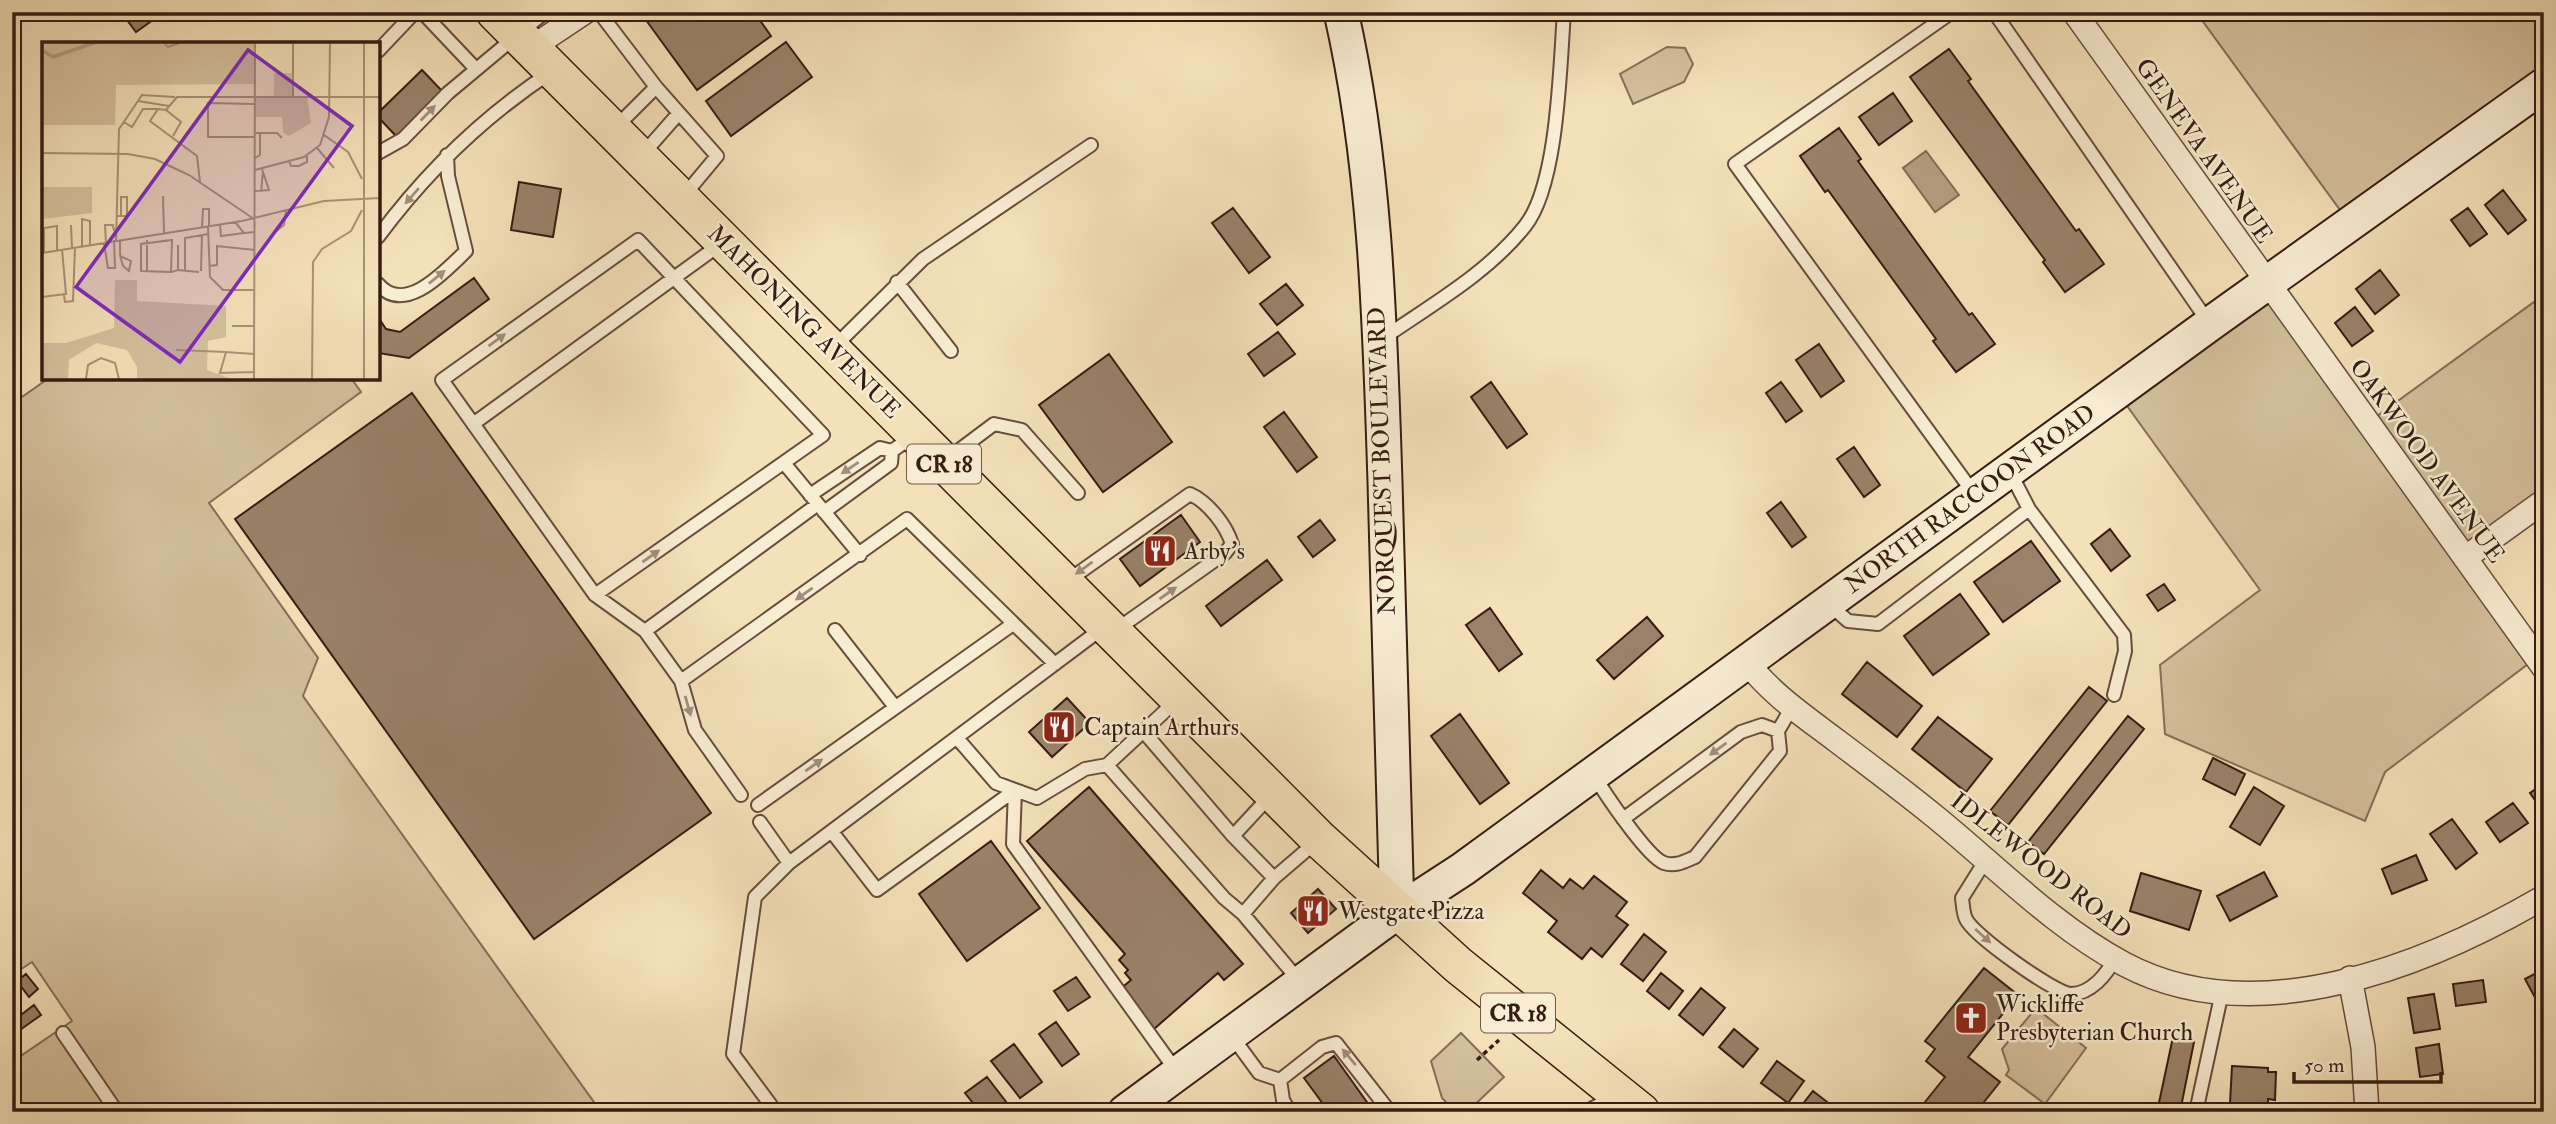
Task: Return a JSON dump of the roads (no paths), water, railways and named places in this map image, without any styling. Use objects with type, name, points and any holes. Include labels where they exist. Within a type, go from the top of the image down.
[{"type":"main road","name":"MAHONING AVENUE","points":[[528,35],[613,131],[831,350],[904,443],[943,463],[1273,794],[1397,912],[1630,1103]]},
{"type":"street","points":[[528,35],[585,12]]},
{"type":"street","name":"NORQUEST BOULEVARD","points":[[1341,12],[1361,125],[1372,225],[1379,341],[1397,912]]},
{"type":"street","name":"GENEVA AVENUE","points":[[2074,12],[2267,286]]},
{"type":"street","name":"NORTH RACCOON ROAD","points":[[1125,1112],[1397,912],[1463,869],[2210,324],[2267,286],[2544,85]]},
{"type":"street","name":"OAKWOOD AVENUE","points":[[2267,286],[2544,668]]},
{"type":"street","points":[[2465,558],[2544,501]]},
{"type":"street","name":"IDLEWOOD ROAD","points":[[1746,661],[1764,685],[1987,858],[2019,888],[2090,943],[2146,974],[2179,985],[2259,995],[2296,991],[2350,978],[2408,962],[2466,938],[2544,897]]},
{"type":"street","points":[[2350,978],[2363,1047],[2367,1112]]},
{"type":"lane","points":[[380,49],[415,12]]},
{"type":"lane","points":[[422,12],[475,68]]},
{"type":"lane","points":[[599,12],[656,87],[717,156],[681,199]]},
{"type":"lane","points":[[1379,341],[1464,281],[1527,225],[1544,184],[1558,98],[1564,12]]},
{"type":"lane","points":[[1952,12],[1735,164],[1975,495]]},
{"type":"lane","points":[[1994,12],[2210,324]]},
{"type":"lane","points":[[380,152],[404,139],[475,68],[528,35]]},
{"type":"lane","points":[[380,235],[447,155],[511,99],[528,35]]},
{"type":"lane","points":[[613,131],[656,87]]},
{"type":"lane","points":[[640,157],[679,113]]},
{"type":"lane","points":[[831,350],[923,259],[1091,145]]},
{"type":"lane","points":[[380,286],[401,296],[421,289],[466,251],[448,176],[447,155]]},
{"type":"lane","points":[[596,595],[823,435],[638,240],[442,380],[596,595],[645,631],[681,681],[695,730],[741,795]]},
{"type":"lane","points":[[473,424],[723,242]]},
{"type":"lane","points":[[897,282],[951,351]]},
{"type":"lane","points":[[943,463],[994,424],[1022,430],[1078,493]]},
{"type":"lane","points":[[645,631],[817,503],[880,448],[904,443]]},
{"type":"lane","points":[[817,503],[891,463],[904,443]]},
{"type":"lane","points":[[784,463],[860,555]]},
{"type":"lane","points":[[2009,470],[2029,509],[2124,635],[2125,651],[2114,695]]},
{"type":"lane","points":[[775,1112],[733,1054],[755,897],[789,863],[1055,664],[1225,552],[1232,544],[1202,500],[1191,494],[1167,508],[1064,583]]},
{"type":"lane","points":[[1827,603],[1848,621],[1878,624],[2029,509]]},
{"type":"lane","points":[[681,681],[907,519],[1055,664]]},
{"type":"lane","points":[[758,805],[1013,624]]},
{"type":"lane","points":[[835,630],[895,707]]},
{"type":"lane","points":[[957,738],[996,783],[1037,798],[1085,769],[1107,765],[1178,698]]},
{"type":"lane","points":[[1592,774],[1623,818],[1661,862],[1677,865],[1695,857],[1780,751],[1778,731],[1792,707]]},
{"type":"lane","points":[[1623,818],[1741,732],[1762,725],[1778,731]]},
{"type":"lane","points":[[1144,732],[1274,878]]},
{"type":"lane","points":[[1107,765],[1224,898],[1243,914],[1302,984]]},
{"type":"lane","points":[[832,832],[877,890],[1015,790]]},
{"type":"lane","points":[[1015,790],[1013,844],[1178,1074]]},
{"type":"lane","points":[[1234,836],[1273,794]]},
{"type":"lane","points":[[760,822],[789,863]]},
{"type":"lane","points":[[1243,914],[1274,878],[1319,839]]},
{"type":"lane","points":[[1987,858],[1962,898],[1966,921],[2003,954],[2048,985],[2070,994],[2085,990],[2105,976],[2115,958]]},
{"type":"lane","points":[[2196,1112],[2222,992]]},
{"type":"lane","points":[[63,1033],[117,1112]]},
{"type":"lane","points":[[1231,1035],[1259,1073],[1280,1080]]},
{"type":"lane","points":[[1280,1080],[1322,1046],[1336,1043],[1390,1112]]},
{"type":"lane","points":[[1280,1080],[1283,1100],[1290,1112]]},
{"type":"lane","points":[[1585,1112],[1630,1103]]},
{"type":"place","name":"Arby's","points":[[1160,551]]},
{"type":"place","name":"Captain Arthurs","points":[[1059,727]]},
{"type":"place","name":"Westgate Pizza","points":[[1313,911]]},
{"type":"place","name":"Wickliffe Presbyterian Church","points":[[1971,1018]]}]
